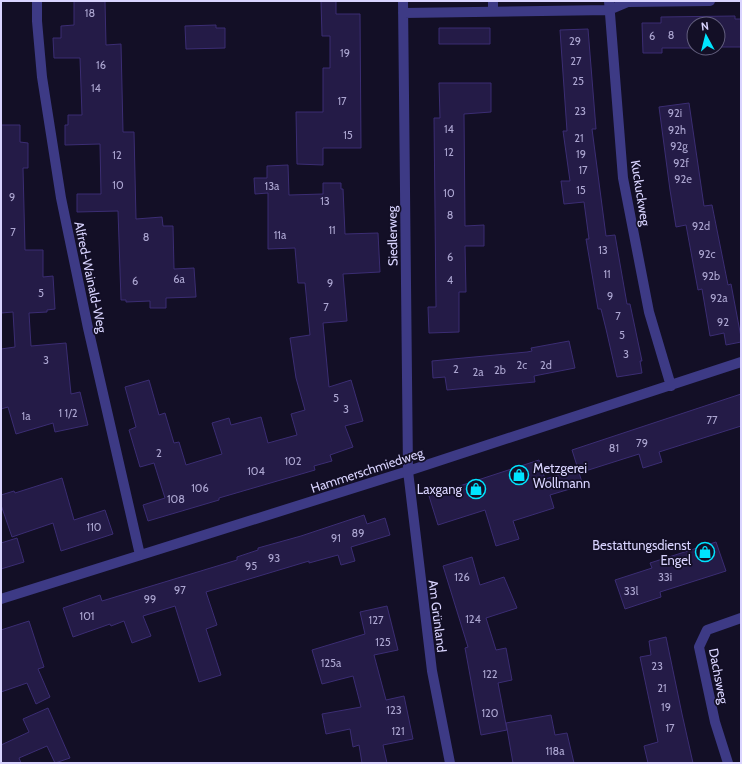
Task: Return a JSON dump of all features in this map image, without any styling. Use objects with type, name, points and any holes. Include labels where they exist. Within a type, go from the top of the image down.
[{"type":"street","name":"Alfred-Wainald-Weg","points":[[37,1],[37,21],[42,77],[61,198],[88,328],[140,556]]},
{"type":"street","name":"Siedlerweg","points":[[403,1],[408,471]]},
{"type":"street","points":[[403,13],[493,6],[610,6],[628,2],[710,1]]},
{"type":"street","name":"Kuckuckweg","points":[[610,6],[624,178],[649,312],[671,386]]},
{"type":"street","name":"Hammerschmiedweg","points":[[1,599],[408,471],[741,362]]},
{"type":"street","name":"Am Grünland","points":[[408,471],[432,671],[450,763]]},
{"type":"street","name":"Dachsweg","points":[[728,763],[715,722],[699,647],[706,630],[741,618]]},
{"type":"building","points":[[74,1],[105,1],[106,45],[121,44],[123,132],[134,132],[136,219],[162,217],[163,226],[173,226],[174,269],[194,268],[196,297],[166,298],[166,308],[150,308],[150,301],[126,302],[126,300],[121,300],[118,211],[77,212],[77,194],[101,194],[100,144],[65,145],[65,125],[68,125],[68,115],[82,115],[80,58],[54,58],[53,38],[61,38],[61,26],[74,25]]},
{"type":"building","points":[[321,1],[336,1],[336,14],[360,14],[361,148],[323,148],[323,165],[297,164],[296,112],[323,112],[323,68],[330,68],[330,36],[322,36]]},
{"type":"building","points":[[726,16],[735,16],[735,19],[741,19],[741,47],[726,47]]},
{"type":"building","points":[[661,17],[686,17],[686,48],[662,48],[662,53],[643,53],[642,23],[661,23]]},
{"type":"building","points":[[216,25],[216,28],[225,28],[225,48],[186,49],[185,26]]},
{"type":"building","points":[[439,28],[490,28],[490,44],[439,44]]},
{"type":"building","points":[[588,29],[596,129],[592,129],[606,236],[615,235],[627,304],[630,304],[642,361],[640,361],[642,373],[617,377],[601,309],[598,309],[586,239],[589,239],[584,202],[564,204],[561,181],[570,181],[563,131],[567,131],[560,30]]},
{"type":"building","points":[[439,83],[491,83],[491,112],[464,114],[465,226],[484,225],[484,246],[465,246],[466,292],[459,292],[459,332],[429,333],[428,307],[436,307],[434,118],[440,118]]},
{"type":"building","points":[[689,103],[704,206],[712,205],[728,285],[731,284],[741,337],[741,342],[726,345],[724,333],[710,336],[702,289],[698,290],[686,225],[676,227],[670,190],[659,107]]},
{"type":"building","points":[[1,125],[20,125],[20,142],[28,143],[28,168],[23,168],[25,250],[43,250],[43,277],[53,276],[55,309],[47,310],[47,312],[29,313],[31,346],[66,343],[71,394],[80,392],[88,425],[55,432],[53,423],[16,434],[8,407],[1,409],[1,349],[15,347],[13,312],[1,313]]},
{"type":"building","points":[[288,165],[289,195],[323,194],[323,183],[341,183],[341,189],[343,189],[345,234],[378,233],[380,272],[343,274],[347,321],[323,323],[329,387],[351,380],[363,421],[345,426],[353,447],[330,455],[332,461],[314,466],[315,470],[219,498],[219,500],[148,521],[143,505],[165,498],[154,463],[140,467],[129,430],[136,427],[125,387],[149,380],[159,415],[165,413],[174,443],[179,442],[186,465],[222,454],[212,423],[229,418],[231,425],[261,417],[268,443],[297,435],[291,414],[305,410],[296,378],[290,338],[310,335],[305,283],[298,283],[295,248],[268,249],[268,193],[255,194],[254,178],[267,178],[267,166]]},
{"type":"building","points":[[569,341],[575,368],[534,376],[535,382],[447,390],[445,377],[433,378],[432,361],[527,352],[532,351],[531,348]]},
{"type":"building","points":[[741,394],[741,426],[659,452],[662,462],[643,468],[639,454],[579,473],[583,485],[550,495],[554,508],[513,521],[519,539],[496,546],[485,510],[438,525],[429,496],[539,460],[545,479],[578,469],[572,450]]},
{"type":"building","points":[[62,478],[74,520],[105,510],[113,534],[61,551],[53,523],[12,537],[1,505],[1,495],[14,491],[15,493]]},
{"type":"building","points":[[364,515],[367,524],[385,518],[390,535],[351,547],[355,561],[341,565],[338,555],[309,563],[309,561],[206,592],[217,625],[206,629],[221,675],[199,682],[175,606],[143,616],[151,636],[132,643],[124,621],[111,626],[110,624],[73,637],[63,608],[100,595],[102,601],[237,560],[237,557],[258,550],[258,548],[301,536]]},
{"type":"building","points":[[17,538],[24,562],[1,569],[1,543]]},
{"type":"building","points":[[716,542],[726,571],[660,592],[661,597],[625,609],[615,580],[652,568],[650,563]]},
{"type":"building","points":[[472,557],[480,585],[504,577],[517,608],[486,618],[496,650],[506,648],[512,680],[498,683],[507,730],[481,735],[465,648],[468,647],[443,566]]},
{"type":"building","points":[[387,606],[398,650],[374,655],[386,700],[404,696],[413,739],[383,745],[387,763],[362,763],[359,745],[353,747],[350,729],[326,734],[322,714],[361,707],[353,676],[322,684],[312,650],[365,634],[360,612]]},
{"type":"building","points":[[29,621],[44,667],[38,669],[50,697],[36,704],[27,683],[1,692],[1,630]]},
{"type":"building","points":[[666,637],[693,763],[648,763],[644,746],[658,742],[640,657],[651,655],[649,641]]},
{"type":"building","points":[[48,708],[70,758],[55,763],[47,746],[19,758],[21,763],[1,763],[1,745],[29,732],[23,719]]},
{"type":"building","points":[[551,715],[555,735],[567,733],[574,763],[513,763],[506,723]]},
{"type":"place","name":"Metzgerei Wollmann","points":[[519,475]]},
{"type":"place","name":"Laxgang","points":[[476,489]]},
{"type":"place","name":"Bestattungsdienst Engel","points":[[705,552]]}]
